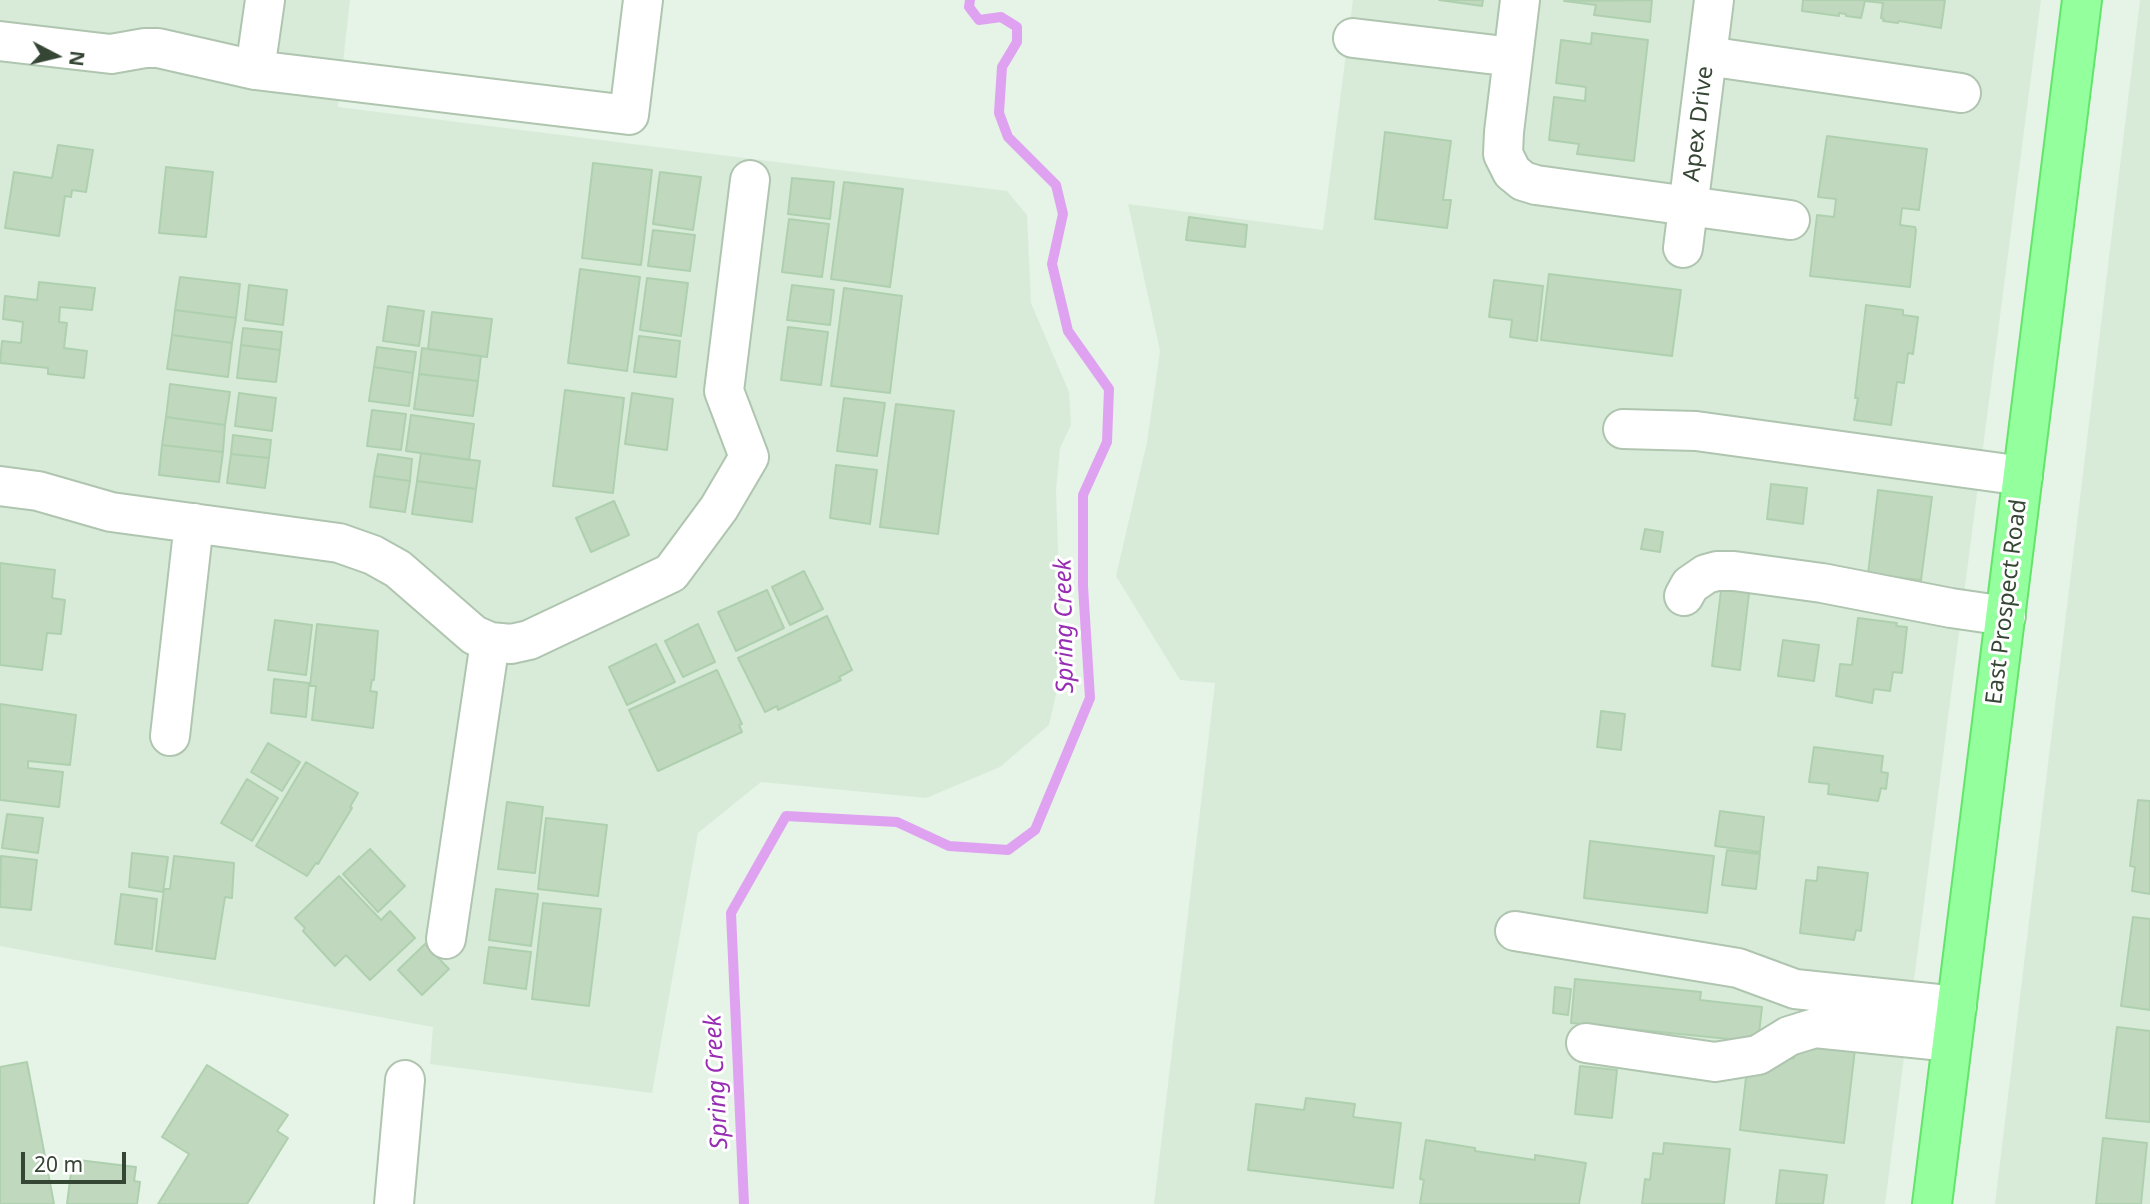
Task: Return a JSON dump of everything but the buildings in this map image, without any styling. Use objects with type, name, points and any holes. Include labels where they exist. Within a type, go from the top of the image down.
[{"type":"main road","name":"East Prospect Road","points":[[1932,1204],[2082,0]]},
{"type":"street","points":[[256,70],[265,0]]},
{"type":"street","points":[[0,41],[111,54],[158,48],[256,70],[629,115],[643,0]]},
{"type":"street","points":[[1520,0],[1503,154],[1512,172],[1523,181],[1790,220]]},
{"type":"street","name":"Apex Drive","points":[[1683,248],[1714,0]]},
{"type":"street","points":[[1353,38],[1513,57]]},
{"type":"street","points":[[1707,56],[1961,93]]},
{"type":"street","points":[[0,486],[38,491],[111,512],[340,544],[373,555],[398,569],[474,635],[490,642],[511,644],[529,640],[671,573],[719,508],[749,457],[724,391],[750,180]]},
{"type":"street","points":[[1623,429],[1696,431],[2023,476]]},
{"type":"street","points":[[170,736],[194,523]]},
{"type":"street","points":[[1684,596],[1690,585],[1706,574],[1717,570],[1734,571],[1822,583],[2006,616]]},
{"type":"street","points":[[446,939],[490,642]]},
{"type":"street","points":[[1515,931],[1738,968],[1795,989],[1955,1024]]},
{"type":"street","points":[[1586,1043],[1715,1062],[1758,1055],[1789,1036],[1815,1028],[1955,1024]]},
{"type":"street","points":[[394,1204],[405,1080]]},
{"type":"shaded area","points":[[0,0],[350,0],[338,107],[1007,191],[1027,215],[1031,303],[1069,392],[1071,425],[1060,448],[1056,491],[1062,667],[1049,725],[1000,767],[926,798],[761,782],[698,833],[652,1093],[430,1064],[433,1027],[0,946]]},
{"type":"shaded area","points":[[1353,0],[2041,0],[1885,1204],[1154,1204],[1215,683],[1180,680],[1116,576],[1147,442],[1160,351],[1128,204],[1323,230]]},
{"type":"shaded area","points":[[2140,0],[2150,0],[2150,1204],[1995,1204]]},
{"type":"waterway","name":"Spring Creek","points":[[744,1204],[731,913],[786,816],[897,822],[949,846],[1008,850],[1035,830],[1090,698],[1083,586],[1083,495],[1107,442],[1109,389],[1068,331],[1052,264],[1063,214],[1056,185],[1008,137],[999,113],[1002,67],[1017,42],[1017,27],[1001,17],[979,20],[969,7],[970,0]]}]
